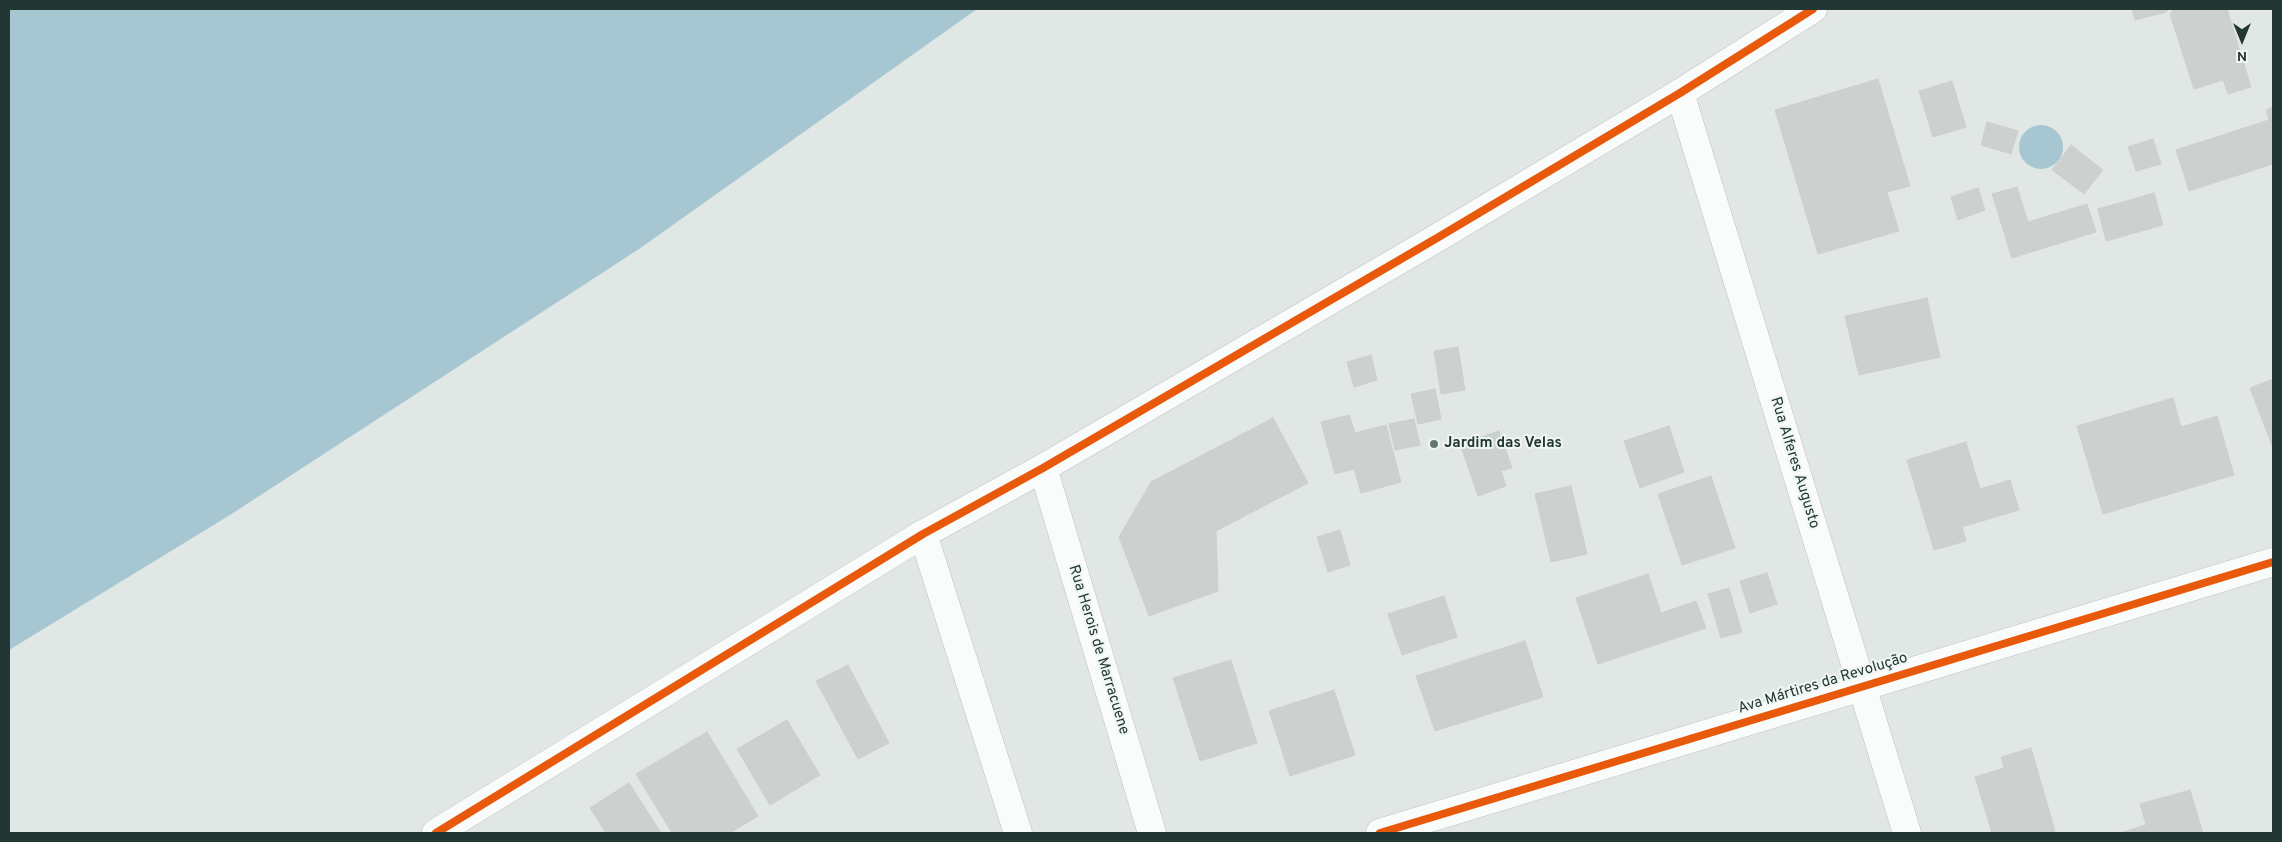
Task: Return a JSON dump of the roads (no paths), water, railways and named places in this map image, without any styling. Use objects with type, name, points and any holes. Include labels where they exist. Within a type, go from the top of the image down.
[{"type":"street","points":[[436,833],[922,534],[1043,468],[1680,93],[1813,9]]},
{"type":"street","name":"Rua Alferes Augusto","points":[[1680,93],[1907,833]]},
{"type":"street","name":"Rua Herois de Marracuene","points":[[1043,468],[1152,833]]},
{"type":"street","points":[[922,534],[1018,833]]},
{"type":"street","name":"Ava Mártires da Revolução","points":[[1380,833],[2273,562]]},
{"type":"water","points":[[9,9],[977,9],[639,249],[230,515],[9,650]]},
{"type":"water","points":[[2045,125],[2057,131],[2062,138],[2062,156],[2057,163],[2050,168],[2037,169],[2029,166],[2022,159],[2019,143],[2022,135],[2029,128]]},
{"type":"place","name":"Jardim das Velas","points":[[1434,444]]}]
